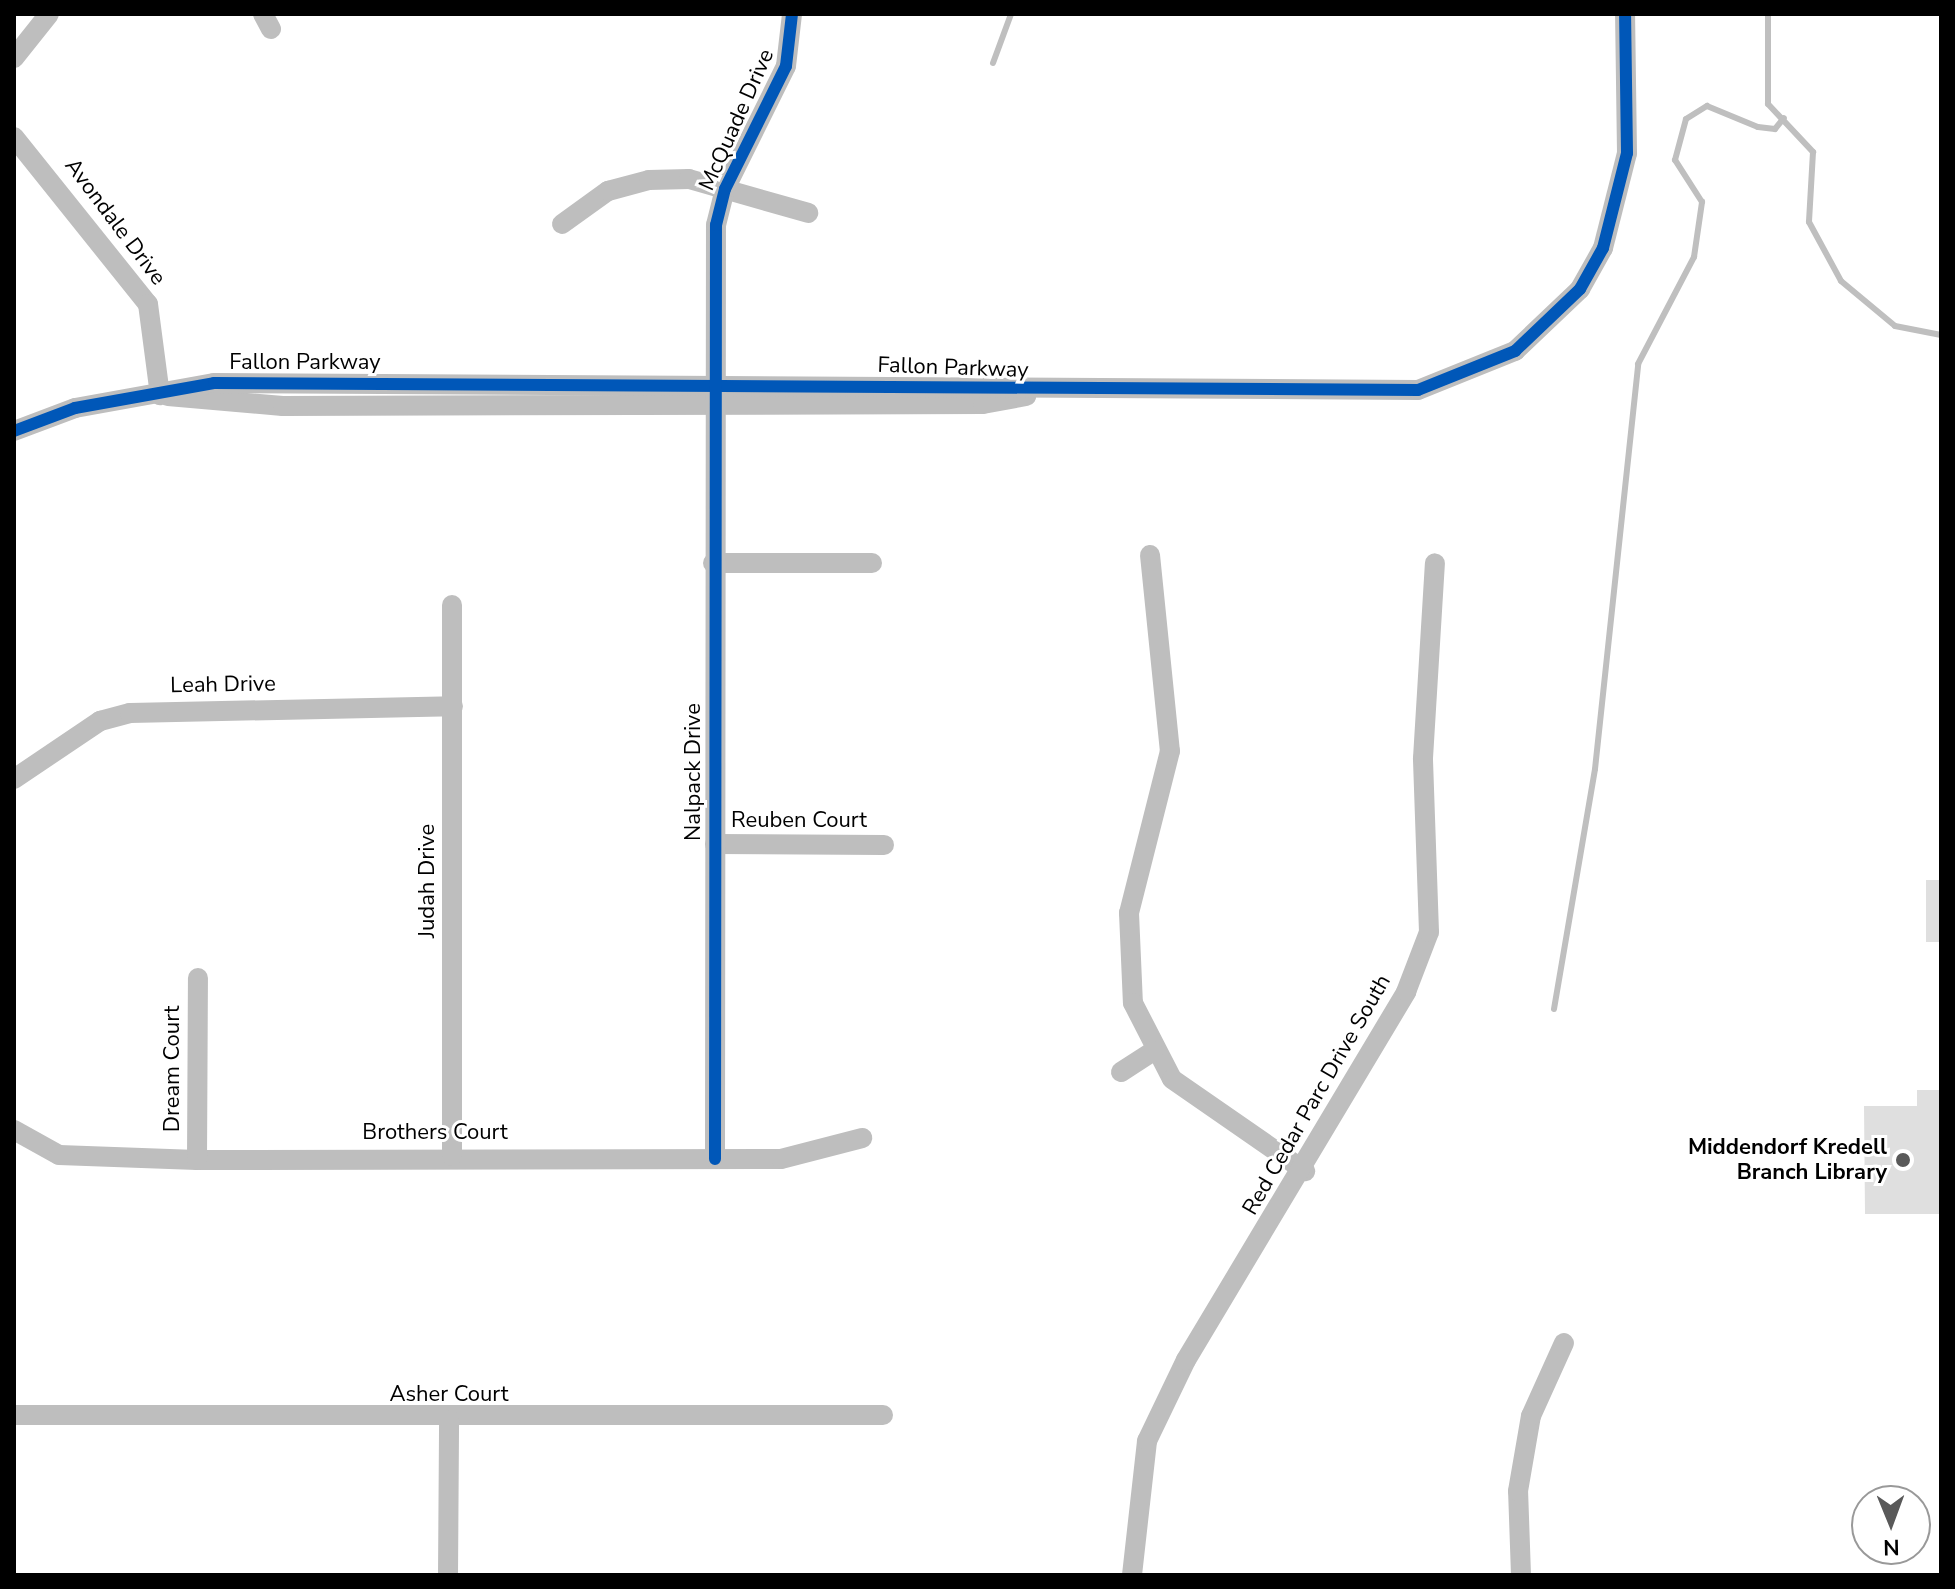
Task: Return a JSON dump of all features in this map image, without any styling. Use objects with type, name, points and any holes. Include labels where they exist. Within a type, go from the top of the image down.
[{"type":"street","points":[[14,58],[49,14]]},
{"type":"street","name":"McQuade Drive","points":[[715,394],[716,225],[725,189],[786,66],[792,14]]},
{"type":"street","name":"Fallon Parkway","points":[[14,431],[75,408],[160,395],[214,405],[715,394],[983,404],[1047,392],[1418,390],[1515,351],[1580,289],[1618,206],[1627,153],[1625,14]]},
{"type":"street","name":"Avondale Drive","points":[[14,137],[148,304],[160,395]]},
{"type":"street","points":[[562,224],[608,191],[649,180],[689,179],[725,189]]},
{"type":"street","name":"McQuade Drive","points":[[725,189],[808,213]]},
{"type":"street","name":"Nalpack Drive","points":[[715,394],[715,1159]]},
{"type":"street","points":[[1150,555],[1170,751],[1129,913],[1127,975],[1153,1051],[1172,1079],[1305,1171]]},
{"type":"street","points":[[713,563],[872,563]]},
{"type":"street","name":"Red Cedar Parc Drive South","points":[[1132,1575],[1147,1441],[1186,1360],[1305,1171],[1406,992],[1429,932],[1423,758],[1435,563]]},
{"type":"street","name":"Judah Drive","points":[[452,605],[452,1156]]},
{"type":"street","name":"Leah Drive","points":[[14,779],[100,721],[130,713],[453,706]]},
{"type":"street","name":"Reuben Court","points":[[715,844],[884,845]]},
{"type":"street","name":"Dream Court","points":[[197,1160],[198,978]]},
{"type":"street","points":[[1121,1072],[1153,1051]]},
{"type":"street","name":"Brothers Court","points":[[14,1130],[59,1155],[197,1160],[452,1156],[781,1159],[862,1138]]},
{"type":"street","points":[[1521,1575],[1518,1491],[1528,1431],[1564,1343]]},
{"type":"street","name":"Asher Court","points":[[14,1415],[449,1420],[883,1415]]},
{"type":"street","points":[[448,1575],[449,1420]]},
{"type":"building","points":[[1926,880],[1941,880],[1941,942],[1926,942]]},
{"type":"building","name":"Middendorf Kredell Branch Library","points":[[1917,1090],[1941,1090],[1941,1214],[1865,1214],[1864,1106],[1917,1106]]},
{"type":"waterway","points":[[993,63],[1011,14]]},
{"type":"waterway","points":[[1768,14],[1768,104],[1813,152],[1809,222],[1841,281],[1895,326],[1941,335]]},
{"type":"waterway","points":[[1554,1009],[1595,769],[1638,364],[1694,257],[1702,202],[1675,160],[1686,119],[1707,106],[1758,127],[1775,129],[1784,118]]},
{"type":"cycle path","points":[[715,1159],[716,225],[725,189],[786,66],[792,14]]},
{"type":"cycle path","points":[[14,431],[75,408],[214,383],[1418,390],[1515,351],[1580,289],[1603,248],[1627,153],[1625,14]]},
{"type":"place","name":"Middendorf Kredell Branch Library","points":[[1903,1160]]}]
